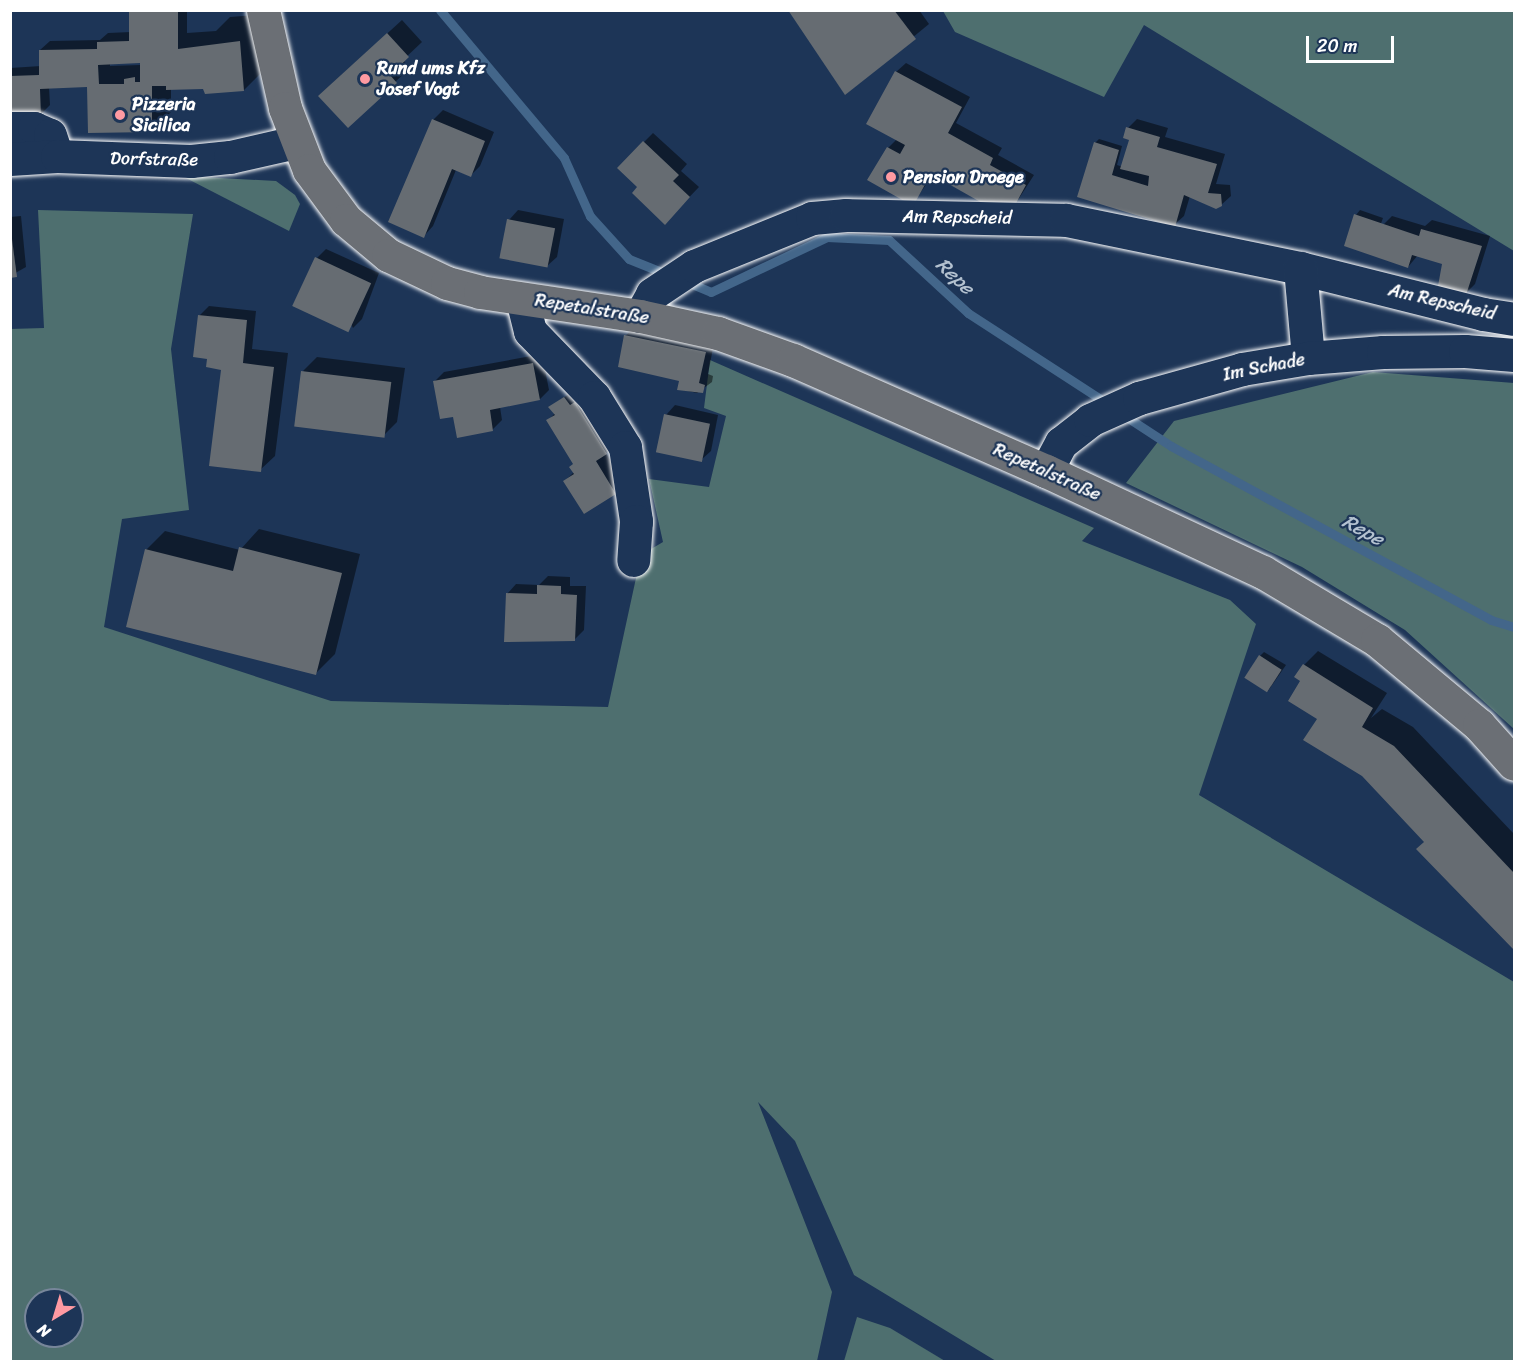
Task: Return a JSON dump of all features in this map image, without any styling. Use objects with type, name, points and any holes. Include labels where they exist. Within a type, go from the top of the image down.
[{"type":"main road","name":"Repetalstraße","points":[[263,10],[296,141],[326,197],[388,255],[447,283],[522,299],[646,305],[1053,457],[1263,572],[1377,640],[1479,725],[1515,764]]},
{"type":"street","points":[[10,128],[34,128],[50,135],[57,156]]},
{"type":"street","name":"Dorfstraße","points":[[10,159],[57,156],[191,161],[230,157],[296,141]]},
{"type":"street","name":"Am Repscheid","points":[[646,305],[694,266],[812,218],[846,214],[1066,220],[1300,267],[1515,319]]},
{"type":"street","points":[[1300,267],[1308,358]]},
{"type":"street","name":"Repetalstraße","points":[[522,299],[530,331],[594,397],[625,447],[636,521],[633,560]]},
{"type":"street","name":"Im Schade","points":[[1053,457],[1090,420],[1139,398],[1242,369],[1308,358],[1465,351],[1515,355]]},
{"type":"green space","points":[[943,11],[1514,11],[1514,251],[1144,25],[1104,97],[955,32]]},
{"type":"green space","points":[[182,176],[276,181],[295,195],[300,204],[289,231]]},
{"type":"green space","points":[[38,210],[193,214],[171,349],[189,510],[122,519],[104,627],[331,701],[608,707],[641,555],[663,542],[649,479],[709,487],[726,416],[704,408],[710,360],[1094,528],[1082,541],[1230,600],[1256,624],[1199,795],[1514,982],[1514,1361],[996,1361],[854,1275],[795,1141],[758,1102],[832,1292],[817,1361],[11,1361],[10,329],[44,328]]},
{"type":"green space","points":[[1373,372],[1514,383],[1514,729],[1405,630],[1302,567],[1126,483],[1174,421]]},
{"type":"green space","points":[[857,1317],[890,1328],[945,1361],[844,1361]]},
{"type":"building","points":[[129,10],[178,10],[178,49],[240,41],[244,91],[205,94],[203,89],[166,90],[166,86],[152,86],[152,132],[88,133],[87,87],[40,89],[41,116],[10,118],[10,76],[39,75],[39,50],[97,49],[97,42],[129,41]],"holes":[[[140,63],[140,82],[135,82],[135,77],[124,79],[124,84],[99,84],[98,65]]]},
{"type":"building","points":[[788,10],[894,10],[916,39],[845,95]]},
{"type":"building","name":"Rund ums Kfz Josef Vogt","points":[[387,33],[409,57],[390,75],[397,83],[348,128],[318,96]]},
{"type":"building","points":[[895,71],[962,107],[948,133],[993,158],[990,165],[1026,185],[1014,207],[991,208],[931,174],[913,206],[867,180],[887,147],[900,154],[905,145],[866,124]]},
{"type":"building","points":[[432,119],[485,141],[471,177],[452,169],[424,238],[388,222]]},
{"type":"building","points":[[1126,127],[1160,137],[1157,147],[1217,164],[1208,193],[1221,194],[1222,206],[1216,209],[1184,195],[1175,227],[1077,197],[1094,142],[1119,150],[1112,175],[1148,186],[1149,176],[1120,169],[1129,140],[1123,138]]},
{"type":"building","points":[[643,141],[679,175],[673,181],[690,197],[665,225],[632,193],[637,187],[617,168]]},
{"type":"building","points":[[1354,214],[1419,236],[1421,229],[1482,246],[1466,295],[1438,286],[1442,264],[1412,255],[1408,268],[1344,246]]},
{"type":"building","points":[[507,219],[555,228],[547,268],[499,258]]},
{"type":"building","points":[[10,224],[17,277],[10,278]]},
{"type":"building","points":[[315,257],[371,283],[348,332],[292,306]]},
{"type":"building","points":[[198,315],[247,320],[243,363],[274,367],[261,472],[209,466],[221,370],[206,367],[207,359],[193,357]]},
{"type":"building","points":[[624,335],[706,352],[699,383],[705,385],[703,393],[677,390],[679,381],[618,367]]},
{"type":"building","points":[[533,363],[540,400],[490,410],[493,431],[457,438],[453,417],[440,419],[433,381]]},
{"type":"building","points":[[301,371],[391,382],[384,438],[294,427]]},
{"type":"building","points":[[564,397],[570,405],[575,402],[607,454],[596,461],[616,494],[584,514],[563,481],[574,474],[569,467],[573,464],[546,420],[555,415],[548,407]]},
{"type":"building","points":[[664,414],[710,424],[702,462],[656,452]]},
{"type":"building","points":[[239,547],[342,573],[316,675],[126,627],[145,549],[233,571]]},
{"type":"building","points":[[537,585],[561,586],[561,594],[577,595],[575,641],[504,642],[506,593],[537,594]]},
{"type":"building","points":[[1259,655],[1282,670],[1267,692],[1244,678]]},
{"type":"building","points":[[1303,664],[1373,708],[1362,727],[1394,746],[1514,873],[1514,950],[1416,849],[1424,842],[1362,776],[1303,740],[1317,719],[1288,701],[1300,681],[1294,677]]},
{"type":"waterway","name":"Repe","points":[[440,10],[564,158],[590,216],[629,259],[669,275]]},
{"type":"waterway","name":"Repe","points":[[685,281],[711,292],[827,237],[889,240],[968,313],[1108,404]]},
{"type":"waterway","name":"Repe","points":[[1122,414],[1171,446],[1491,620],[1514,627]]},
{"type":"place","name":"Rund ums Kfz Josef Vogt","points":[[365,79]]},
{"type":"place","name":"Pizzeria Sicilica","points":[[120,115]]},
{"type":"place","name":"Pension Droege","points":[[891,177]]}]
